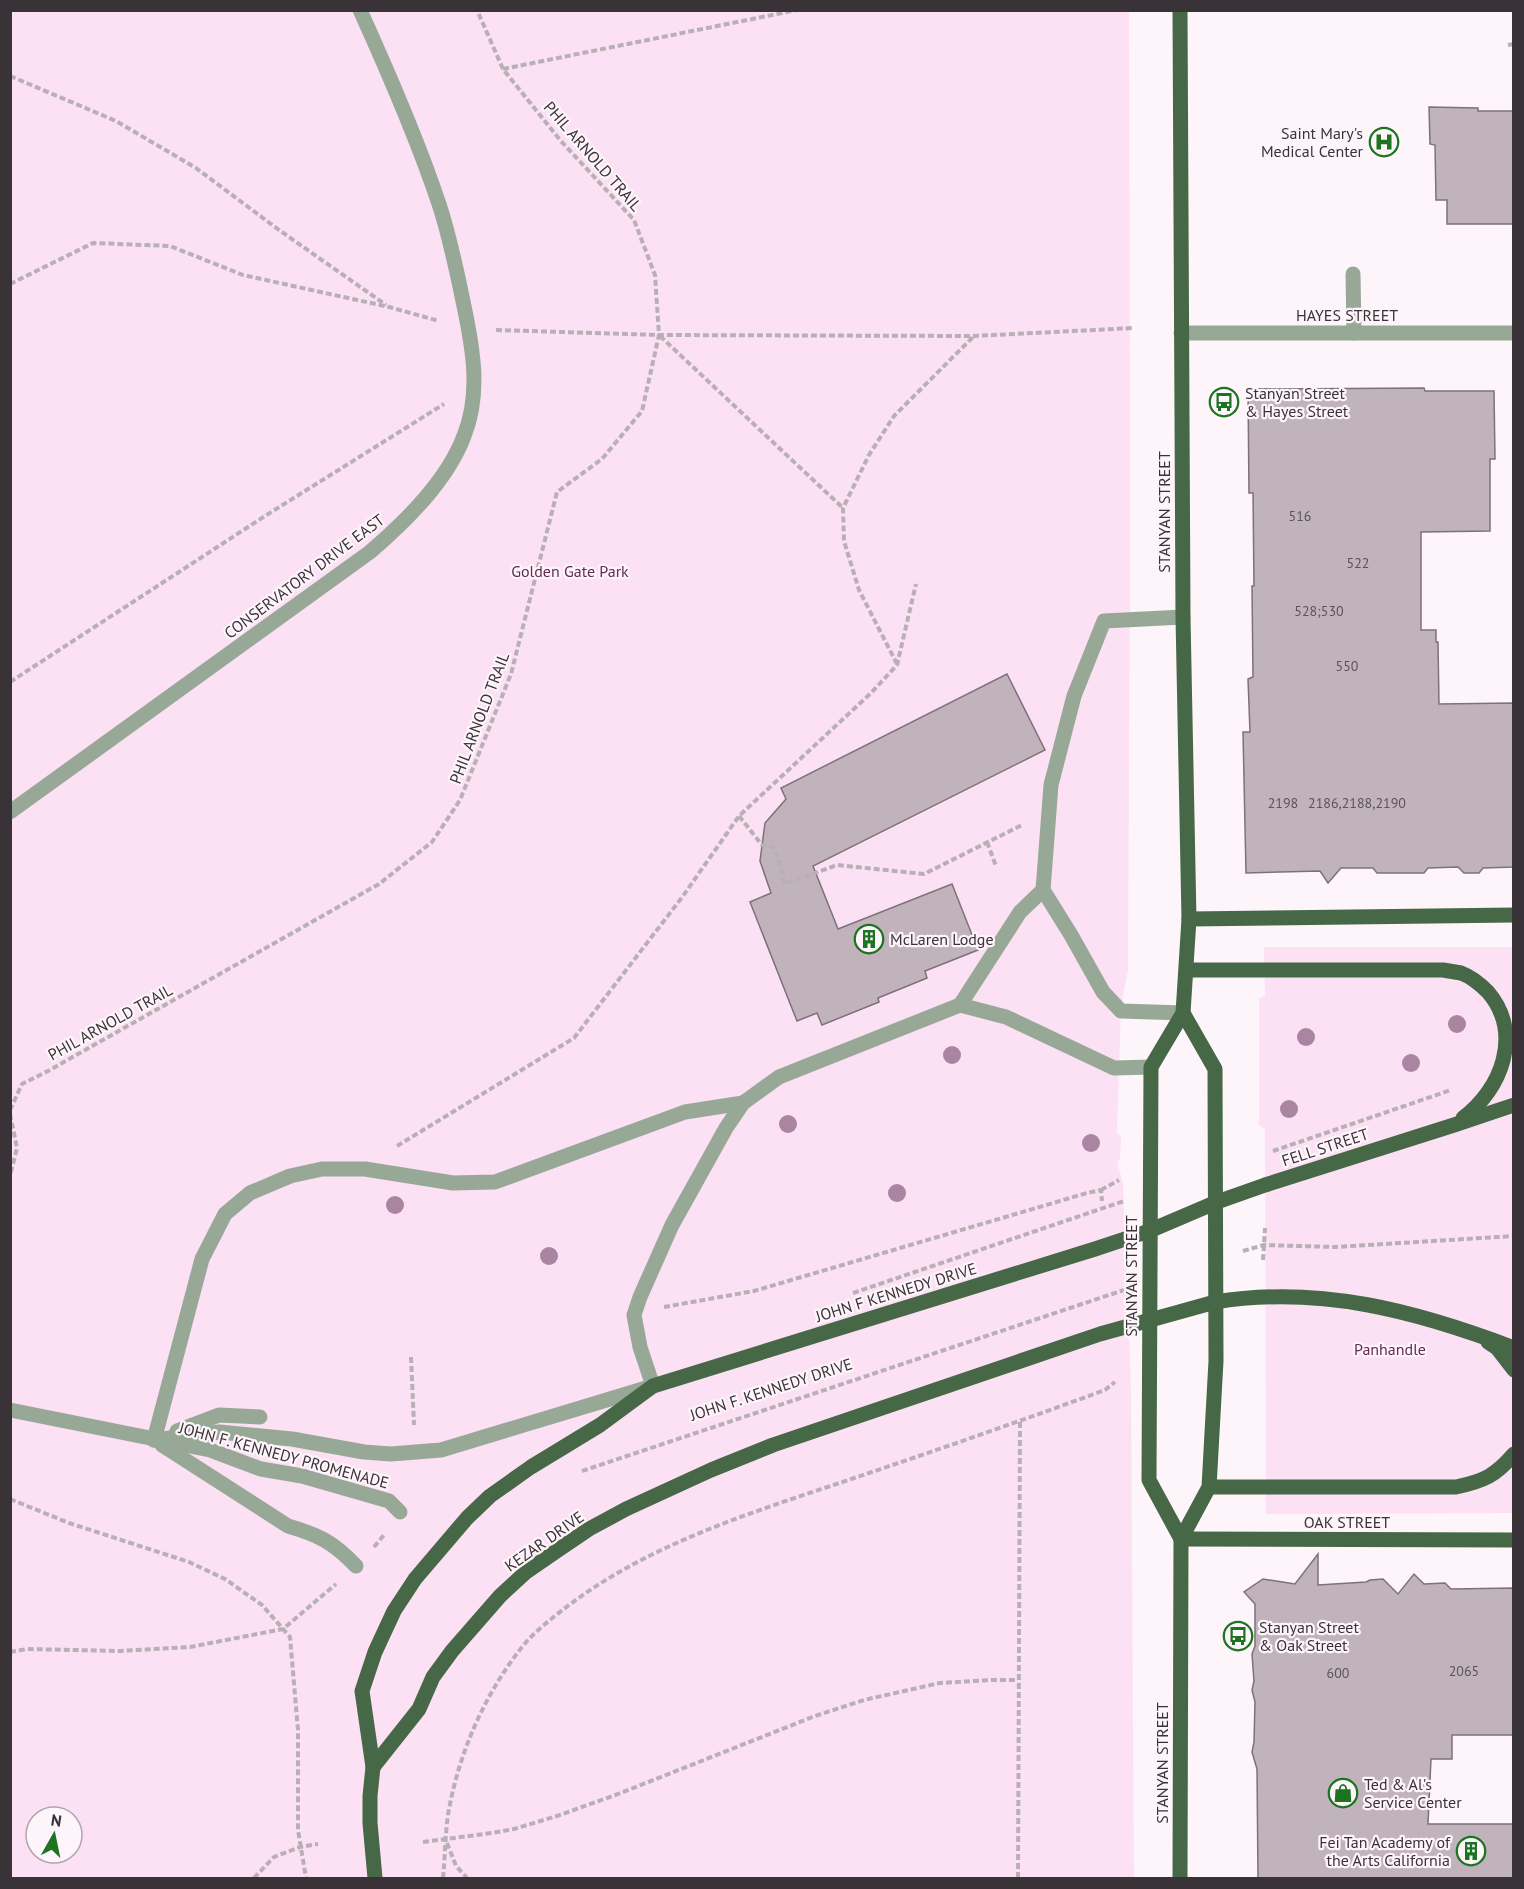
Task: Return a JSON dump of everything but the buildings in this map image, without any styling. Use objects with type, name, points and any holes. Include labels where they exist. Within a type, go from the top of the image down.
[{"type":"main road","name":"STANYAN STREET","points":[[1180,10],[1183,617],[1189,919],[1183,1013],[1151,1067],[1149,1480],[1181,1539]]},
{"type":"main road","points":[[1189,919],[1514,915]]},
{"type":"main road","points":[[1187,970],[1443,970],[1462,974],[1480,983],[1494,999],[1503,1017],[1506,1038],[1504,1058],[1486,1098],[1454,1125]]},
{"type":"main road","name":"STANYAN STREET","points":[[1180,1878],[1181,1539],[1209,1487],[1216,1361],[1215,1069],[1183,1013]]},
{"type":"main road","name":"FELL STREET","points":[[1149,1231],[1216,1202],[1265,1185],[1514,1105]]},
{"type":"main road","name":"JOHN F KENNEDY DRIVE","points":[[652,1386],[1149,1231]]},
{"type":"main road","points":[[1150,1320],[1215,1302],[1263,1296],[1341,1300],[1384,1307],[1431,1319],[1514,1348]]},
{"type":"main road","name":"KEZAR DRIVE","points":[[373,1767],[419,1709],[433,1677],[452,1651],[500,1596],[526,1572],[589,1529],[626,1509],[711,1470],[773,1445],[1100,1334],[1150,1320]]},
{"type":"main road","points":[[1479,1335],[1497,1348],[1514,1370]]},
{"type":"main road","points":[[375,1878],[370,1823],[373,1767],[362,1691],[375,1652],[394,1611],[415,1579],[467,1518],[490,1496],[531,1467],[600,1425],[652,1386]]},
{"type":"main road","points":[[1209,1487],[1456,1487],[1475,1483],[1497,1472],[1514,1454]]},
{"type":"main road","name":"OAK STREET","points":[[1181,1539],[1514,1539]]},
{"type":"street","name":"CONSERVATORY DRIVE EAST","points":[[10,812],[370,552],[399,528],[426,497],[446,470],[464,437],[471,413],[474,385],[473,358],[451,248],[440,206],[404,110],[360,10]]},
{"type":"street","points":[[1353,274],[1354,333]]},
{"type":"street","name":"HAYES STREET","points":[[1181,333],[1514,333]]},
{"type":"street","points":[[1183,617],[1104,621],[1074,696],[1051,785],[1044,890],[1103,992],[1121,1011],[1183,1013]]},
{"type":"street","points":[[652,1386],[640,1347],[634,1315],[672,1225],[742,1103],[779,1077],[960,1005],[1020,912],[1044,890]]},
{"type":"street","points":[[960,1005],[1006,1017],[1114,1068],[1151,1067]]},
{"type":"street","points":[[154,1440],[202,1259],[225,1214],[250,1193],[290,1176],[322,1169],[365,1168],[453,1183],[495,1182],[685,1112],[742,1103]]},
{"type":"street","name":"JOHN F. KENNEDY PROMENADE","points":[[154,1440],[219,1432],[292,1439],[364,1452],[392,1454],[441,1450],[652,1386]]},
{"type":"street","name":"JOHN F. KENNEDY PROMENADE","points":[[10,1410],[210,1450],[261,1469],[302,1476],[390,1501],[400,1512]]},
{"type":"street","name":"JOHN F. KENNEDY PROMENADE","points":[[154,1440],[219,1415],[260,1417]]},
{"type":"street","name":"JOHN F. KENNEDY PROMENADE","points":[[154,1440],[288,1526],[310,1532],[329,1541],[356,1566]]},
{"type":"path","name":"PHIL ARNOLD TRAIL","points":[[10,1110],[22,1084],[379,884],[432,842],[460,800],[511,674],[557,492],[602,459],[642,411],[660,335],[655,275],[634,220],[560,140],[503,69],[477,10]]},
{"type":"path","points":[[503,69],[797,10]]},
{"type":"path","points":[[1508,45],[1514,44]]},
{"type":"path","points":[[10,76],[116,121],[196,168],[279,230],[389,307]]},
{"type":"path","points":[[10,284],[93,243],[170,246],[243,275],[389,307],[444,322]]},
{"type":"path","points":[[488,330],[660,335],[974,336],[1134,328]]},
{"type":"path","points":[[660,335],[843,508]]},
{"type":"path","points":[[897,665],[859,590],[844,541],[843,508],[869,455],[894,416],[974,336]]},
{"type":"path","points":[[10,682],[265,516],[474,385]]},
{"type":"path","points":[[365,1168],[386,1152],[574,1038],[683,896],[739,816],[871,693],[897,665],[916,584]]},
{"type":"path","points":[[739,816],[762,845],[775,848],[785,884],[837,865],[924,874],[1024,824],[1048,827]]},
{"type":"path","points":[[987,842],[996,866]]},
{"type":"path","points":[[1269,1152],[1453,1090]]},
{"type":"path","points":[[10,1114],[17,1149],[10,1176]]},
{"type":"path","points":[[655,1309],[754,1291],[1101,1190],[1119,1180]]},
{"type":"path","points":[[1101,1190],[1102,1201]]},
{"type":"path","points":[[844,1295],[1149,1193]]},
{"type":"path","points":[[1263,1260],[1265,1228]]},
{"type":"path","points":[[1239,1252],[1264,1245],[1336,1247],[1514,1236]]},
{"type":"path","name":"JOHN F. KENNEDY DRIVE","points":[[580,1471],[1091,1301]]},
{"type":"path","points":[[411,1357],[414,1425]]},
{"type":"path","points":[[443,1878],[447,1818],[457,1777],[471,1735],[486,1703],[522,1647],[548,1621],[580,1597],[651,1555],[721,1524],[1020,1421],[1105,1390],[1115,1382]]},
{"type":"path","points":[[1018,1878],[1020,1421]]},
{"type":"path","points":[[10,1500],[69,1523],[189,1562],[225,1579],[262,1605],[290,1637],[298,1730],[298,1830],[306,1878]]},
{"type":"path","points":[[10,1652],[27,1649],[120,1651],[190,1647],[283,1629],[337,1584]]},
{"type":"path","points":[[423,1842],[514,1829],[557,1816],[815,1716],[872,1698],[940,1683],[1018,1680]]},
{"type":"path","points":[[446,1840],[456,1866],[467,1878]]},
{"type":"path","points":[[254,1878],[274,1857],[300,1847],[318,1845]]},
{"type":"green space","name":"Golden Gate Park","points":[[11,11],[1129,11],[1128,971],[1121,1005],[1117,1132],[1121,1137],[1120,1159],[1117,1162],[1123,1183],[1131,1389],[1134,1878],[11,1878]]},
{"type":"green space","name":"Panhandle","points":[[1264,947],[1513,947],[1513,1513],[1266,1514],[1265,1129],[1259,1125],[1259,999],[1265,995]]},
{"type":"place","name":"Saint Mary's Medical Center","points":[[1384,142]]},
{"type":"place","name":"Stanyan Street & Hayes Street","points":[[1224,402]]},
{"type":"place","name":"McLaren Lodge","points":[[869,939]]},
{"type":"place","name":"Stanyan Street & Oak Street","points":[[1238,1636]]},
{"type":"place","name":"Ted & Al's Service Center","points":[[1343,1793]]},
{"type":"place","name":"Fei Tan Academy of the Arts California","points":[[1471,1851]]}]
